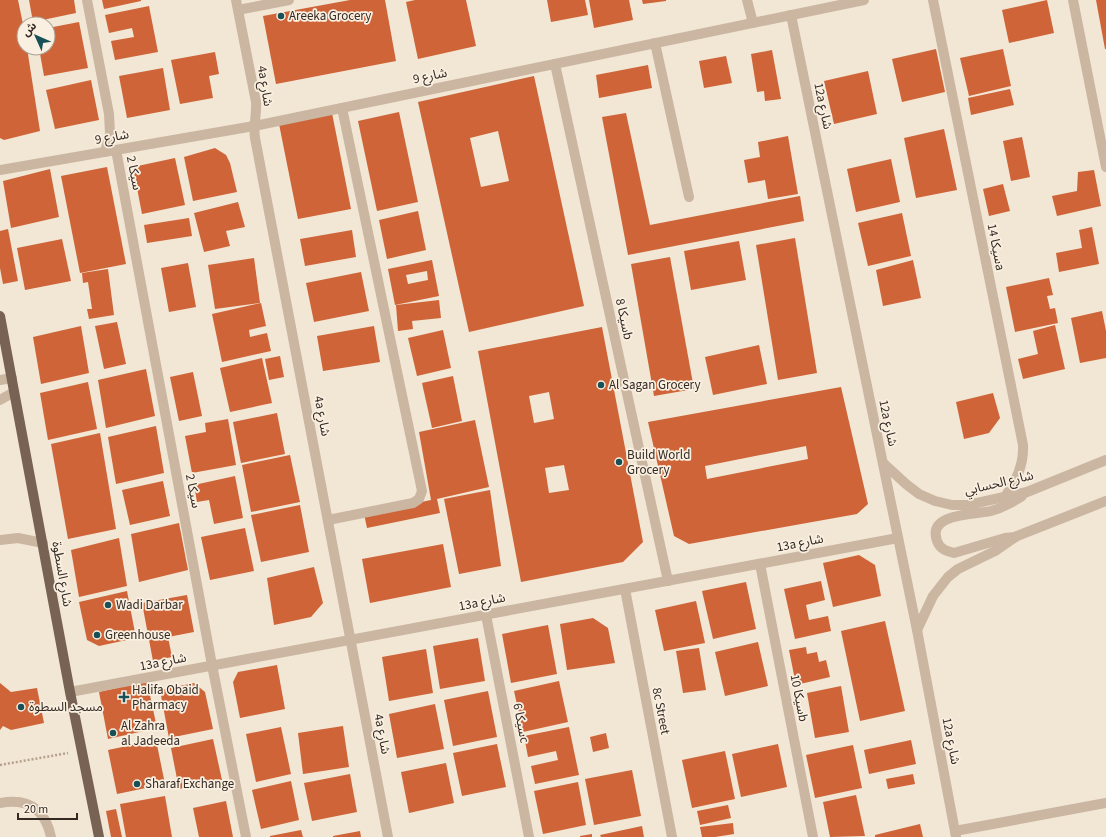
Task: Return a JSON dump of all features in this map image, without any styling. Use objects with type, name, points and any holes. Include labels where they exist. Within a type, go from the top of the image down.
[{"type":"main road","name":"شارع السطوة","points":[[0,316],[70,692],[99,837]]},
{"type":"street","name":"سيكا 2","points":[[87,0],[109,114],[110,133],[105,152]]},
{"type":"street","points":[[237,5],[289,0]]},
{"type":"street","points":[[747,0],[753,23]]},
{"type":"street","name":"شارع 9","points":[[0,170],[254,126],[864,0]]},
{"type":"street","name":"سيكا 14a","points":[[933,0],[1023,445],[1020,471],[1005,497]]},
{"type":"street","points":[[1074,0],[1106,167]]},
{"type":"street","name":"4a شارع","points":[[237,5],[256,102],[254,126],[255,138],[352,640],[388,837]]},
{"type":"street","name":"12a شارع","points":[[791,15],[917,630],[956,834]]},
{"type":"street","points":[[655,43],[689,197]]},
{"type":"street","name":"سيكا 8b","points":[[555,64],[668,581]]},
{"type":"street","points":[[328,520],[413,503],[419,499],[422,491],[342,108]]},
{"type":"street","name":"سيكا 2","points":[[116,150],[212,666],[246,837]]},
{"type":"street","points":[[0,380],[12,378]]},
{"type":"street","points":[[0,400],[14,392]]},
{"type":"street","name":"شارع الحسابي","points":[[883,463],[919,494],[935,501],[952,505],[968,505],[1027,492],[1106,460]]},
{"type":"street","points":[[1017,536],[954,553],[946,551],[940,546],[936,539],[936,530],[940,523],[947,518],[992,511],[1016,500],[1027,492]]},
{"type":"street","points":[[917,630],[933,596],[948,577],[958,569],[994,551],[1017,536],[1106,501]]},
{"type":"street","points":[[0,538],[18,538],[43,543]]},
{"type":"street","name":"13a شارع","points":[[70,692],[898,538]]},
{"type":"street","name":"سيكا 10b","points":[[760,564],[813,837]]},
{"type":"street","name":"8c Street","points":[[624,589],[672,837]]},
{"type":"street","name":"سيكا 6c","points":[[486,615],[529,837]]},
{"type":"street","points":[[0,803],[20,802],[30,805],[46,820],[51,837]]},
{"type":"street","points":[[956,834],[1106,803]]},
{"type":"path","points":[[0,765],[82,751]]},
{"type":"building","points":[[0,0],[18,0],[21,16],[16,16],[16,56],[28,56],[40,131],[4,140],[0,138]]},
{"type":"building","points":[[29,0],[74,0],[76,13],[56,17],[32,16]]},
{"type":"building","points":[[102,0],[141,0],[141,1],[104,9]]},
{"type":"building","points":[[350,0],[385,0],[396,61],[276,84],[263,16]]},
{"type":"building","points":[[415,0],[466,0],[476,46],[418,59],[406,2]]},
{"type":"building","points":[[547,0],[585,0],[588,15],[551,22]]},
{"type":"building","points":[[589,0],[629,0],[633,20],[594,28]]},
{"type":"building","points":[[642,0],[666,0],[666,1],[643,4]]},
{"type":"building","points":[[1047,0],[1054,33],[1009,43],[1002,10]]},
{"type":"building","points":[[1096,0],[1106,0],[1106,49],[1105,49]]},
{"type":"building","points":[[149,6],[158,52],[115,60],[111,41],[134,37],[132,28],[109,33],[105,15]]},
{"type":"building","points":[[79,22],[88,68],[44,76],[40,56],[56,56],[56,26]]},
{"type":"building","points":[[936,49],[945,92],[902,102],[892,59]]},
{"type":"building","points":[[1003,49],[1011,86],[969,96],[960,58]]},
{"type":"building","points":[[772,50],[781,99],[765,101],[764,91],[757,92],[751,54]]},
{"type":"building","points":[[215,52],[219,74],[209,76],[213,98],[180,104],[171,60]]},
{"type":"building","points":[[726,56],[732,83],[704,88],[699,61]]},
{"type":"building","points":[[648,65],[652,88],[599,98],[596,75]]},
{"type":"building","points":[[163,68],[170,110],[127,118],[119,76]]},
{"type":"building","points":[[868,71],[877,114],[834,124],[824,81]]},
{"type":"building","points":[[534,76],[584,306],[469,332],[418,102]],"holes":[[[498,131],[509,181],[481,187],[470,138]]]},
{"type":"building","points":[[91,80],[99,120],[55,129],[46,90]]},
{"type":"building","points":[[1010,89],[1014,105],[971,115],[968,98]]},
{"type":"building","points":[[399,112],[418,202],[377,211],[358,121]]},
{"type":"building","points":[[332,113],[351,209],[298,219],[279,124]]},
{"type":"building","points":[[626,113],[650,225],[800,196],[804,221],[628,255],[602,117]]},
{"type":"building","points":[[944,129],[957,190],[916,198],[904,138]]},
{"type":"building","points":[[788,136],[798,194],[768,199],[765,180],[748,183],[744,160],[760,157],[758,142]]},
{"type":"building","points":[[1022,137],[1030,177],[1011,181],[1003,141]]},
{"type":"building","points":[[215,148],[226,155],[230,163],[237,192],[193,201],[184,157]]},
{"type":"building","points":[[175,158],[185,205],[142,214],[133,167]]},
{"type":"building","points":[[891,159],[900,202],[856,212],[847,169]]},
{"type":"building","points":[[107,167],[126,264],[80,273],[61,176]]},
{"type":"building","points":[[50,169],[59,217],[11,228],[3,181]]},
{"type":"building","points":[[1094,170],[1101,206],[1057,216],[1052,196],[1077,191],[1078,172]]},
{"type":"building","points":[[1003,184],[1010,211],[989,216],[983,189]]},
{"type":"building","points":[[238,202],[245,227],[226,231],[230,246],[204,252],[194,213]]},
{"type":"building","points":[[418,211],[426,250],[387,259],[379,220]]},
{"type":"building","points":[[902,213],[911,256],[868,266],[858,223]]},
{"type":"building","points":[[189,218],[192,236],[147,243],[144,225]]},
{"type":"building","points":[[1092,227],[1099,264],[1059,272],[1056,253],[1082,248],[1079,230]]},
{"type":"building","points":[[8,229],[18,281],[3,284],[0,268],[0,231]]},
{"type":"building","points":[[352,230],[356,257],[305,266],[300,239]]},
{"type":"building","points":[[795,238],[817,373],[778,380],[756,245]]},
{"type":"building","points":[[62,239],[71,281],[25,290],[17,248]]},
{"type":"building","points":[[739,241],[746,280],[691,290],[684,251]]},
{"type":"building","points":[[670,257],[694,389],[654,396],[631,264]]},
{"type":"building","points":[[254,258],[260,303],[215,309],[208,265]]},
{"type":"building","points":[[432,260],[439,296],[395,305],[388,269]],"holes":[[[427,271],[428,280],[408,284],[406,275]]]},
{"type":"building","points":[[913,260],[921,298],[883,306],[876,270]]},
{"type":"building","points":[[188,263],[196,307],[169,312],[161,268]]},
{"type":"building","points":[[108,269],[114,315],[89,319],[87,309],[92,309],[88,282],[83,283],[82,273]]},
{"type":"building","points":[[361,272],[369,311],[314,322],[306,283]]},
{"type":"building","points":[[1049,278],[1053,295],[1047,296],[1050,309],[1055,308],[1058,323],[1015,332],[1006,287]]},
{"type":"building","points":[[439,300],[441,318],[412,321],[413,329],[398,331],[396,305]]},
{"type":"building","points":[[261,303],[266,326],[249,330],[250,337],[267,333],[271,351],[222,362],[212,314]]},
{"type":"building","points":[[1102,311],[1106,331],[1106,358],[1080,363],[1071,318]]},
{"type":"building","points":[[117,322],[126,364],[104,369],[95,326]]},
{"type":"building","points":[[1055,325],[1065,369],[1023,379],[1018,359],[1038,354],[1033,331]]},
{"type":"building","points":[[81,326],[89,373],[41,384],[33,337]]},
{"type":"building","points":[[374,326],[380,362],[323,371],[317,336]]},
{"type":"building","points":[[602,327],[643,542],[623,562],[521,582],[478,351]],"holes":[[[549,392],[554,419],[534,423],[529,396]],[[564,465],[569,490],[549,493],[545,468]]]},
{"type":"building","points":[[443,330],[451,368],[417,376],[408,338]]},
{"type":"building","points":[[759,345],[767,384],[713,395],[705,357]]},
{"type":"building","points":[[280,356],[284,377],[269,380],[265,359]]},
{"type":"building","points":[[262,358],[272,403],[230,412],[220,368]]},
{"type":"building","points":[[146,369],[155,416],[106,428],[98,380]]},
{"type":"building","points":[[193,372],[202,416],[179,421],[170,377]]},
{"type":"building","points":[[453,376],[462,421],[432,428],[422,383]]},
{"type":"building","points":[[88,382],[97,429],[48,440],[40,393]]},
{"type":"building","points":[[841,387],[868,504],[857,514],[689,544],[674,536],[648,422]],"holes":[[[806,446],[808,459],[707,479],[705,466]]]},
{"type":"building","points":[[993,393],[1000,418],[989,433],[964,439],[956,402]]},
{"type":"building","points":[[277,413],[285,454],[241,463],[233,422]]},
{"type":"building","points":[[228,419],[236,465],[192,473],[185,436],[206,432],[205,423]]},
{"type":"building","points":[[475,420],[489,487],[437,499],[440,513],[367,528],[364,514],[431,500],[419,432]]},
{"type":"building","points":[[156,426],[164,473],[116,484],[108,437]]},
{"type":"building","points":[[100,433],[116,529],[68,539],[51,444]]},
{"type":"building","points":[[290,455],[300,502],[251,512],[242,465]]},
{"type":"building","points":[[235,476],[243,518],[214,524],[209,500],[197,502],[194,485]]},
{"type":"building","points":[[163,481],[170,516],[130,525],[122,490]]},
{"type":"building","points":[[490,490],[501,566],[459,574],[444,499]]},
{"type":"building","points":[[300,505],[309,552],[261,562],[251,515]]},
{"type":"building","points":[[179,523],[188,570],[139,582],[131,534]]},
{"type":"building","points":[[245,528],[254,571],[210,580],[201,537]]},
{"type":"building","points":[[119,538],[127,586],[79,597],[71,550]]},
{"type":"building","points":[[443,544],[451,587],[370,603],[362,559]]},
{"type":"building","points":[[859,555],[875,565],[881,596],[833,607],[823,563]]},
{"type":"building","points":[[314,567],[323,603],[311,617],[274,625],[267,578]]},
{"type":"building","points":[[821,581],[825,600],[806,605],[809,620],[828,616],[831,631],[795,639],[784,589]]},
{"type":"building","points":[[746,582],[756,629],[713,639],[702,591]]},
{"type":"building","points":[[127,591],[136,638],[99,646],[87,640],[79,602]]},
{"type":"building","points":[[187,595],[194,632],[168,637],[172,657],[153,661],[142,603]]},
{"type":"building","points":[[696,601],[705,643],[664,651],[655,610]]},
{"type":"building","points":[[593,618],[608,628],[615,663],[567,670],[560,624]]},
{"type":"building","points":[[885,621],[905,711],[860,721],[841,631]]},
{"type":"building","points":[[548,625],[557,674],[511,683],[502,634]]},
{"type":"building","points":[[478,638],[485,681],[440,689],[433,646]]},
{"type":"building","points":[[758,642],[768,686],[725,696],[715,652]]},
{"type":"building","points":[[806,647],[807,654],[817,652],[819,662],[826,660],[830,677],[796,685],[789,650]]},
{"type":"building","points":[[699,648],[706,690],[683,693],[676,651]]},
{"type":"building","points":[[426,649],[433,693],[389,701],[382,657]]},
{"type":"building","points":[[277,665],[285,709],[240,718],[233,682],[238,672]]},
{"type":"building","points":[[147,681],[157,728],[108,739],[99,692]]},
{"type":"building","points":[[559,681],[568,722],[523,732],[514,691]]},
{"type":"building","name":"مسجد السطوة","points":[[0,683],[11,692],[37,688],[44,723],[11,730],[3,726],[0,730]]},
{"type":"building","points":[[194,683],[205,692],[213,729],[169,738],[160,690]]},
{"type":"building","points":[[841,686],[849,732],[815,738],[807,693]]},
{"type":"building","points":[[488,691],[497,737],[453,746],[444,700]]},
{"type":"building","points":[[435,704],[444,749],[397,758],[389,714]]},
{"type":"building","points":[[343,726],[349,767],[303,774],[298,733]]},
{"type":"building","points":[[281,727],[291,774],[256,782],[246,734]]},
{"type":"building","points":[[569,727],[579,775],[535,784],[531,766],[558,760],[556,751],[528,757],[524,736]]},
{"type":"building","points":[[606,733],[609,748],[593,752],[590,737]]},
{"type":"building","points":[[213,739],[222,780],[179,789],[171,748]]},
{"type":"building","points":[[156,740],[165,784],[117,794],[108,750]]},
{"type":"building","points":[[911,740],[916,764],[869,774],[864,750]]},
{"type":"building","points":[[497,744],[506,787],[462,796],[453,753]]},
{"type":"building","points":[[778,744],[787,787],[741,797],[732,754]]},
{"type":"building","points":[[853,745],[862,788],[815,798],[806,755]]},
{"type":"building","points":[[725,751],[735,799],[692,808],[682,760]]},
{"type":"building","points":[[446,763],[454,803],[409,813],[401,772]]},
{"type":"building","points":[[632,770],[641,816],[594,825],[585,779]]},
{"type":"building","points":[[350,774],[357,812],[312,821],[304,783]]},
{"type":"building","points":[[913,774],[915,784],[888,789],[886,779]]},
{"type":"building","points":[[291,781],[299,820],[261,829],[252,790]]},
{"type":"building","points":[[578,782],[586,825],[543,834],[534,791]]},
{"type":"building","points":[[856,795],[865,836],[830,837],[823,802]]},
{"type":"building","points":[[165,796],[172,837],[126,837],[120,804]]},
{"type":"building","points":[[226,801],[233,837],[199,837],[193,808]]},
{"type":"building","points":[[728,805],[731,818],[700,825],[697,811]]},
{"type":"building","points":[[116,809],[122,837],[111,837],[106,811]]},
{"type":"building","points":[[733,823],[734,834],[715,837],[702,837],[700,827]]},
{"type":"building","points":[[920,824],[923,837],[875,837],[875,835]]},
{"type":"building","points":[[642,826],[644,837],[601,837],[600,835]]},
{"type":"building","points":[[301,830],[303,837],[270,837],[270,836]]},
{"type":"building","points":[[360,831],[361,837],[333,837],[333,836]]},
{"type":"building","points":[[592,834],[592,837],[580,837],[580,836]]},
{"type":"place","name":"Areeka Grocery","points":[[281,16]]},
{"type":"place","name":"Al Sagan Grocery","points":[[601,385]]},
{"type":"place","name":"Build World Grocery","points":[[619,462]]},
{"type":"place","name":"Wadi Darbar","points":[[108,605]]},
{"type":"place","name":"Greenhouse","points":[[97,635]]},
{"type":"place","name":"Halifa Obaid Pharmacy","points":[[124,697]]},
{"type":"place","name":"مسجد السطوة","points":[[21,707]]},
{"type":"place","name":"Al Zahra al Jadeeda","points":[[113,733]]},
{"type":"place","name":"Sharaf Exchange","points":[[137,784]]}]
